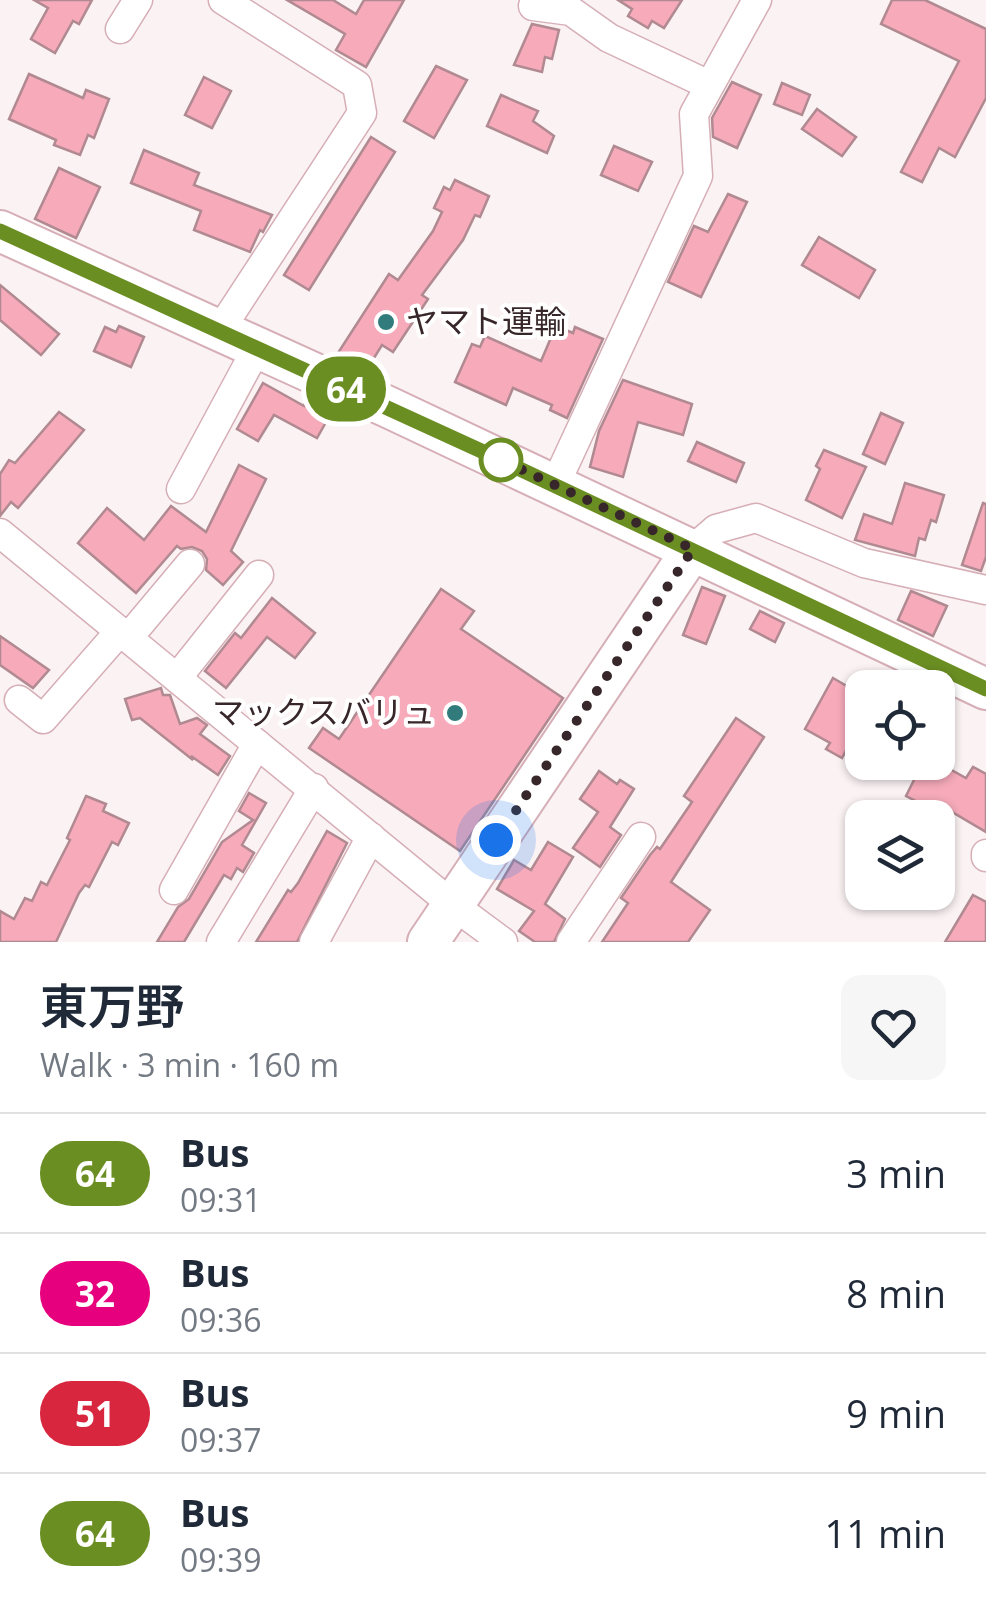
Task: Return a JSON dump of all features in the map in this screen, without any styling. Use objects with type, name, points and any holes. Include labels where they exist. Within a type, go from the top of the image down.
[{"type":"main road","points":[[0,231],[693,549],[986,689]]},
{"type":"main road","points":[[428,942],[693,549]]},
{"type":"street","points":[[120,30],[138,0]]},
{"type":"street","points":[[220,330],[362,113],[357,85],[223,0]]},
{"type":"street","points":[[555,485],[698,176],[694,114],[757,0]]},
{"type":"street","points":[[532,6],[571,11],[609,38],[709,86]]},
{"type":"street","points":[[181,489],[257,348]]},
{"type":"street","points":[[693,549],[716,529],[756,518],[864,563],[986,590]]},
{"type":"street","points":[[0,532],[503,942]]},
{"type":"street","points":[[18,700],[43,719],[190,564]]},
{"type":"street","points":[[177,678],[259,575]]},
{"type":"street","points":[[174,890],[257,744]]},
{"type":"street","points":[[221,942],[314,788]]},
{"type":"street","points":[[314,942],[371,837]]},
{"type":"street","points":[[570,942],[640,837]]},
{"type":"building","points":[[34,0],[92,0],[79,24],[73,21],[55,53],[31,39],[48,8]]},
{"type":"building","points":[[287,0],[333,0],[356,14],[364,0],[404,0],[366,67],[336,50],[345,34]]},
{"type":"building","points":[[618,0],[682,0],[664,28],[652,21],[648,28],[628,16],[632,9]]},
{"type":"building","points":[[892,0],[925,0],[986,29],[986,98],[955,157],[939,148],[922,182],[901,172],[959,61],[881,24]]},
{"type":"building","points":[[532,24],[559,30],[552,59],[545,57],[542,72],[514,65]]},
{"type":"building","points":[[436,66],[467,80],[434,138],[404,121]]},
{"type":"building","points":[[29,74],[83,98],[86,90],[109,99],[94,138],[88,135],[80,155],[9,119]]},
{"type":"building","points":[[204,77],[231,91],[212,128],[185,115]]},
{"type":"building","points":[[732,82],[761,95],[737,148],[713,137],[712,118]]},
{"type":"building","points":[[782,83],[810,95],[802,115],[774,104]]},
{"type":"building","points":[[501,95],[538,111],[533,121],[554,136],[547,153],[487,126]]},
{"type":"building","points":[[817,109],[856,137],[842,156],[802,129]]},
{"type":"building","points":[[371,137],[395,152],[309,290],[284,275]]},
{"type":"building","points":[[614,146],[652,162],[638,191],[601,175]]},
{"type":"building","points":[[144,150],[199,173],[194,185],[272,215],[250,252],[194,230],[201,211],[131,183]]},
{"type":"building","points":[[59,168],[100,187],[76,238],[35,219]]},
{"type":"building","points":[[455,180],[489,196],[480,217],[475,215],[463,240],[422,295],[428,299],[393,352],[382,345],[366,371],[336,356],[389,274],[398,280],[433,231],[442,212],[434,208],[444,187],[450,190]]},
{"type":"building","points":[[728,194],[747,202],[701,297],[668,282],[694,226],[708,232]]},
{"type":"building","points":[[819,237],[875,270],[859,298],[802,265]]},
{"type":"building","points":[[0,285],[59,334],[41,355],[0,320]]},
{"type":"building","points":[[119,326],[144,337],[131,367],[94,351],[105,327],[116,332]]},
{"type":"building","points":[[556,326],[573,333],[575,327],[603,339],[567,418],[550,410],[552,405],[513,388],[506,405],[455,382],[472,344],[480,347],[485,336],[541,361]]},
{"type":"building","points":[[623,380],[692,404],[683,435],[638,422],[623,477],[590,467],[599,431]]},
{"type":"building","points":[[263,383],[304,406],[306,401],[330,415],[317,438],[274,415],[258,441],[237,429]]},
{"type":"building","points":[[59,412],[84,430],[18,508],[11,502],[0,516],[0,474],[9,460],[15,463]]},
{"type":"building","points":[[881,413],[903,423],[885,464],[863,454]]},
{"type":"building","points":[[697,442],[744,463],[736,482],[688,461]]},
{"type":"building","points":[[824,450],[866,467],[842,518],[806,500]]},
{"type":"building","points":[[239,465],[266,479],[231,551],[243,562],[223,585],[206,570],[207,559],[202,551],[177,546],[136,593],[78,543],[107,508],[144,540],[171,506],[206,532]]},
{"type":"building","points":[[905,483],[944,495],[936,522],[931,520],[925,540],[919,538],[915,556],[855,540],[864,514],[892,524]]},
{"type":"building","points":[[983,503],[986,557],[981,571],[962,565]]},
{"type":"building","points":[[702,587],[725,596],[706,644],[683,635]]},
{"type":"building","name":"マックスバリュ","points":[[441,589],[474,611],[461,629],[563,698],[460,851],[309,748],[323,728],[339,739]]},
{"type":"building","points":[[911,591],[947,606],[933,636],[898,620]]},
{"type":"building","points":[[272,598],[315,633],[295,658],[267,637],[226,688],[205,671],[235,633],[241,638]]},
{"type":"building","points":[[760,611],[784,623],[775,642],[750,629]]},
{"type":"building","points":[[0,636],[49,670],[33,688],[0,665]]},
{"type":"building","points":[[833,678],[845,685],[842,758],[826,749],[830,743],[805,729]]},
{"type":"building","points":[[161,688],[163,695],[170,695],[180,724],[197,718],[207,725],[200,734],[230,756],[218,775],[140,718],[132,720],[125,699]]},
{"type":"building","points":[[736,718],[764,737],[671,882],[710,910],[688,942],[602,942],[628,903],[621,898],[692,802],[684,796]]},
{"type":"building","points":[[973,767],[986,774],[986,832],[955,814],[955,800],[914,800],[906,796],[914,780],[955,780],[955,772],[966,778]]},
{"type":"building","points":[[599,771],[617,784],[620,780],[634,789],[610,827],[621,835],[600,867],[573,848],[598,812],[580,799]]},
{"type":"building","points":[[249,793],[266,803],[242,845],[254,853],[243,872],[237,868],[231,879],[224,875],[184,942],[157,942],[178,907],[189,899],[222,842],[253,820],[239,811]]},
{"type":"building","points":[[86,796],[106,804],[103,811],[129,823],[118,845],[112,842],[89,887],[85,885],[79,893],[56,942],[0,942],[0,911],[14,919],[25,898],[32,901],[41,882],[47,885],[70,840],[67,838]]},
{"type":"building","points":[[327,831],[347,843],[297,942],[256,942],[288,890],[291,892],[298,883]]},
{"type":"building","points":[[548,842],[573,857],[545,904],[565,919],[554,942],[535,942],[519,931],[534,911],[497,889],[514,860],[531,870]]},
{"type":"building","points":[[973,895],[986,902],[986,942],[945,942]]},
{"type":"bus line","name":"64","points":[[0,231],[388,407],[986,689]]},
{"type":"place","name":"ヤマト運輸","points":[[386,322]]},
{"type":"place","name":"マックスバリュ","points":[[455,713]]},
{"type":"route","points":[[496,840],[693,549],[488,454],[501,460]]}]
